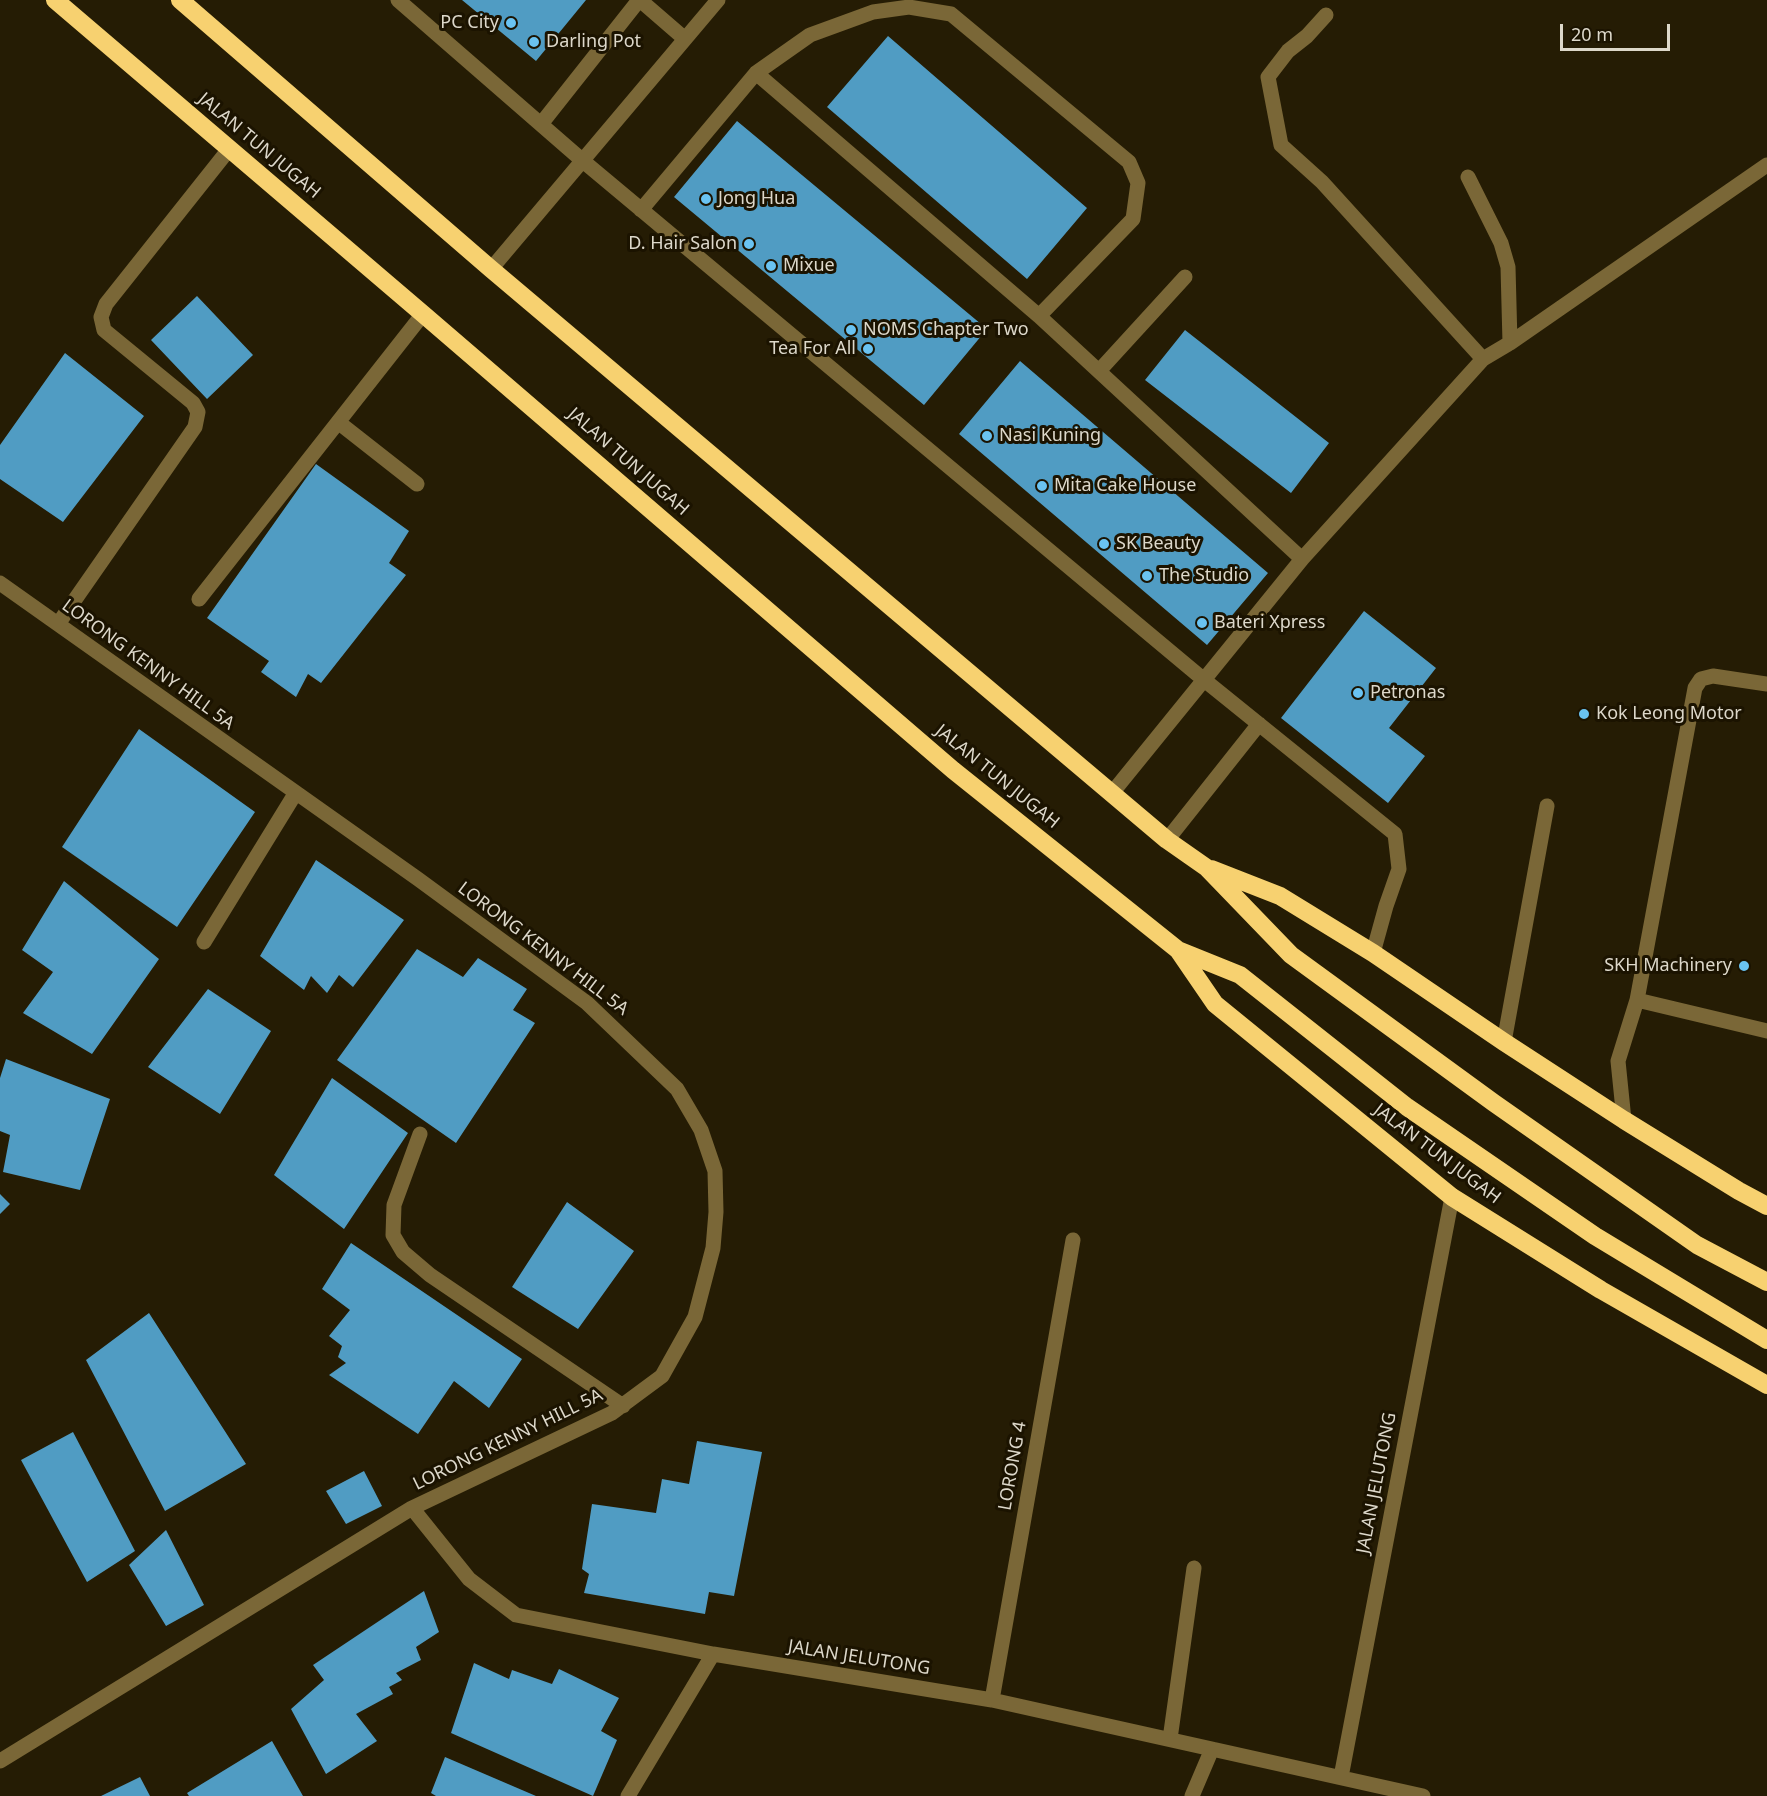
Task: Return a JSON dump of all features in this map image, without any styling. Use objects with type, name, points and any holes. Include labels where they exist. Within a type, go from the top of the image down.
[{"type":"highway","name":"JALAN TUN JUGAH","points":[[55,0],[953,770],[1178,950],[1240,975],[1407,1107],[1595,1236],[1767,1340]]},
{"type":"highway","points":[[180,0],[491,269],[1167,840],[1207,868],[1291,955],[1494,1103],[1697,1245],[1767,1282]]},
{"type":"highway","points":[[1207,868],[1280,896],[1372,953],[1624,1120],[1767,1206]]},
{"type":"highway","name":"JALAN TUN JUGAH","points":[[1178,950],[1215,1004],[1452,1197],[1601,1290],[1767,1385]]},
{"type":"street","points":[[398,0],[583,161],[1203,679],[1395,834],[1399,868],[1372,953]]},
{"type":"street","points":[[541,124],[640,0],[684,39]]},
{"type":"street","points":[[491,269],[718,0]]},
{"type":"street","points":[[642,210],[756,73],[810,35],[873,12],[909,7],[951,14],[1129,162],[1138,183],[1133,219],[1039,316]]},
{"type":"street","points":[[1326,15],[1307,36],[1288,51],[1268,77],[1281,145],[1322,182],[1483,359]]},
{"type":"street","points":[[756,73],[1039,316],[1302,559]]},
{"type":"street","points":[[58,624],[195,427],[198,412],[193,403],[105,330],[101,317],[106,304],[230,148]]},
{"type":"street","points":[[1112,793],[1302,559],[1483,359],[1510,343],[1767,165]]},
{"type":"street","points":[[1468,177],[1501,243],[1508,267],[1510,343]]},
{"type":"street","points":[[1099,371],[1185,277]]},
{"type":"street","points":[[200,599],[423,314]]},
{"type":"street","points":[[338,422],[417,484]]},
{"type":"street","name":"LORONG KENNY HILL 5A","points":[[0,583],[418,879],[587,1003],[677,1089],[701,1130],[714,1171],[716,1212],[713,1248],[695,1317],[662,1376],[623,1406],[412,1508],[0,1761]]},
{"type":"street","points":[[1624,1120],[1618,1061],[1637,1000],[1695,688],[1701,680],[1713,676],[1767,684]]},
{"type":"street","points":[[1167,840],[1259,724]]},
{"type":"street","points":[[204,942],[296,794]]},
{"type":"street","points":[[1504,1042],[1547,806]]},
{"type":"street","points":[[1637,1000],[1767,1032]]},
{"type":"street","points":[[420,1134],[394,1205],[393,1235],[403,1252],[430,1275],[623,1406]]},
{"type":"street","name":"JALAN JELUTONG","points":[[1341,1777],[1452,1197]]},
{"type":"street","name":"LORONG 4","points":[[992,1700],[1073,1240]]},
{"type":"street","name":"JALAN JELUTONG","points":[[412,1508],[469,1579],[516,1615],[713,1654],[992,1700],[1423,1796]]},
{"type":"street","points":[[1170,1739],[1194,1568]]},
{"type":"street","points":[[628,1796],[713,1654]]},
{"type":"street","points":[[1192,1796],[1212,1749]]},
{"type":"building","points":[[462,0],[586,0],[536,61]]},
{"type":"building","points":[[888,36],[1087,208],[1027,279],[827,107]]},
{"type":"building","points":[[737,121],[987,329],[924,405],[674,197]]},
{"type":"building","points":[[197,296],[253,355],[207,399],[151,340]]},
{"type":"building","points":[[1185,330],[1329,443],[1291,493],[1145,380]]},
{"type":"building","points":[[65,353],[144,416],[63,522],[0,479],[0,445]]},
{"type":"building","points":[[1020,361],[1268,573],[1207,645],[959,434]]},
{"type":"building","points":[[316,464],[409,531],[389,563],[406,575],[321,683],[308,674],[296,697],[261,672],[269,661],[207,618]]},
{"type":"building","name":"Petronas","points":[[1364,611],[1436,668],[1389,728],[1425,756],[1388,803],[1281,718]]},
{"type":"building","points":[[139,729],[255,812],[177,927],[62,847]]},
{"type":"building","points":[[316,860],[404,920],[353,987],[339,975],[327,993],[311,976],[304,990],[260,956]]},
{"type":"building","points":[[64,881],[159,959],[92,1054],[23,1013],[53,972],[22,950]]},
{"type":"building","points":[[417,949],[463,977],[478,958],[527,989],[513,1010],[535,1023],[456,1143],[337,1060]]},
{"type":"building","points":[[208,989],[271,1031],[220,1114],[148,1067]]},
{"type":"building","points":[[6,1059],[110,1099],[80,1190],[3,1172],[10,1135],[0,1131],[0,1078]]},
{"type":"building","points":[[332,1078],[408,1133],[344,1229],[274,1175]]},
{"type":"building","points":[[0,1194],[10,1204],[0,1214]]},
{"type":"building","points":[[567,1202],[634,1251],[578,1329],[512,1287]]},
{"type":"building","points":[[351,1243],[522,1359],[489,1408],[454,1381],[418,1434],[329,1375],[346,1363],[338,1357],[342,1346],[329,1336],[350,1310],[322,1289]]},
{"type":"building","points":[[149,1313],[246,1464],[165,1511],[86,1360]]},
{"type":"building","points":[[73,1432],[135,1551],[87,1582],[21,1460]]},
{"type":"building","points":[[697,1441],[762,1452],[734,1596],[709,1592],[705,1614],[584,1593],[589,1574],[582,1569],[592,1504],[656,1513],[662,1479],[689,1484]]},
{"type":"building","points":[[364,1471],[382,1506],[346,1524],[326,1491]]},
{"type":"building","points":[[166,1530],[204,1605],[166,1626],[129,1565]]},
{"type":"building","points":[[424,1591],[439,1632],[416,1647],[421,1660],[396,1673],[402,1680],[389,1687],[393,1694],[356,1714],[377,1741],[326,1774],[291,1709],[324,1680],[313,1665]]},
{"type":"building","points":[[474,1663],[509,1679],[512,1670],[552,1684],[559,1669],[619,1698],[601,1731],[617,1740],[593,1796],[451,1733]]},
{"type":"building","points":[[272,1741],[303,1796],[189,1796],[187,1793]]},
{"type":"building","points":[[445,1757],[536,1796],[436,1796],[431,1793]]},
{"type":"building","points":[[140,1777],[150,1796],[101,1796]]},
{"type":"place","name":"PC City","points":[[511,23]]},
{"type":"place","name":"Darling Pot","points":[[534,42]]},
{"type":"place","name":"Jong Hua","points":[[706,199]]},
{"type":"place","name":"D. Hair Salon","points":[[749,244]]},
{"type":"place","name":"Mixue","points":[[771,266]]},
{"type":"place","name":"NOMS Chapter Two","points":[[851,330]]},
{"type":"place","name":"Tea For All","points":[[868,349]]},
{"type":"place","name":"Nasi Kuning","points":[[987,436]]},
{"type":"place","name":"Mita Cake House","points":[[1042,486]]},
{"type":"place","name":"SK Beauty","points":[[1104,544]]},
{"type":"place","name":"The Studio","points":[[1147,576]]},
{"type":"place","name":"Bateri Xpress","points":[[1202,623]]},
{"type":"place","name":"Petronas","points":[[1358,693]]},
{"type":"place","name":"Kok Leong Motor","points":[[1584,714]]},
{"type":"place","name":"SKH Machinery","points":[[1744,966]]}]
